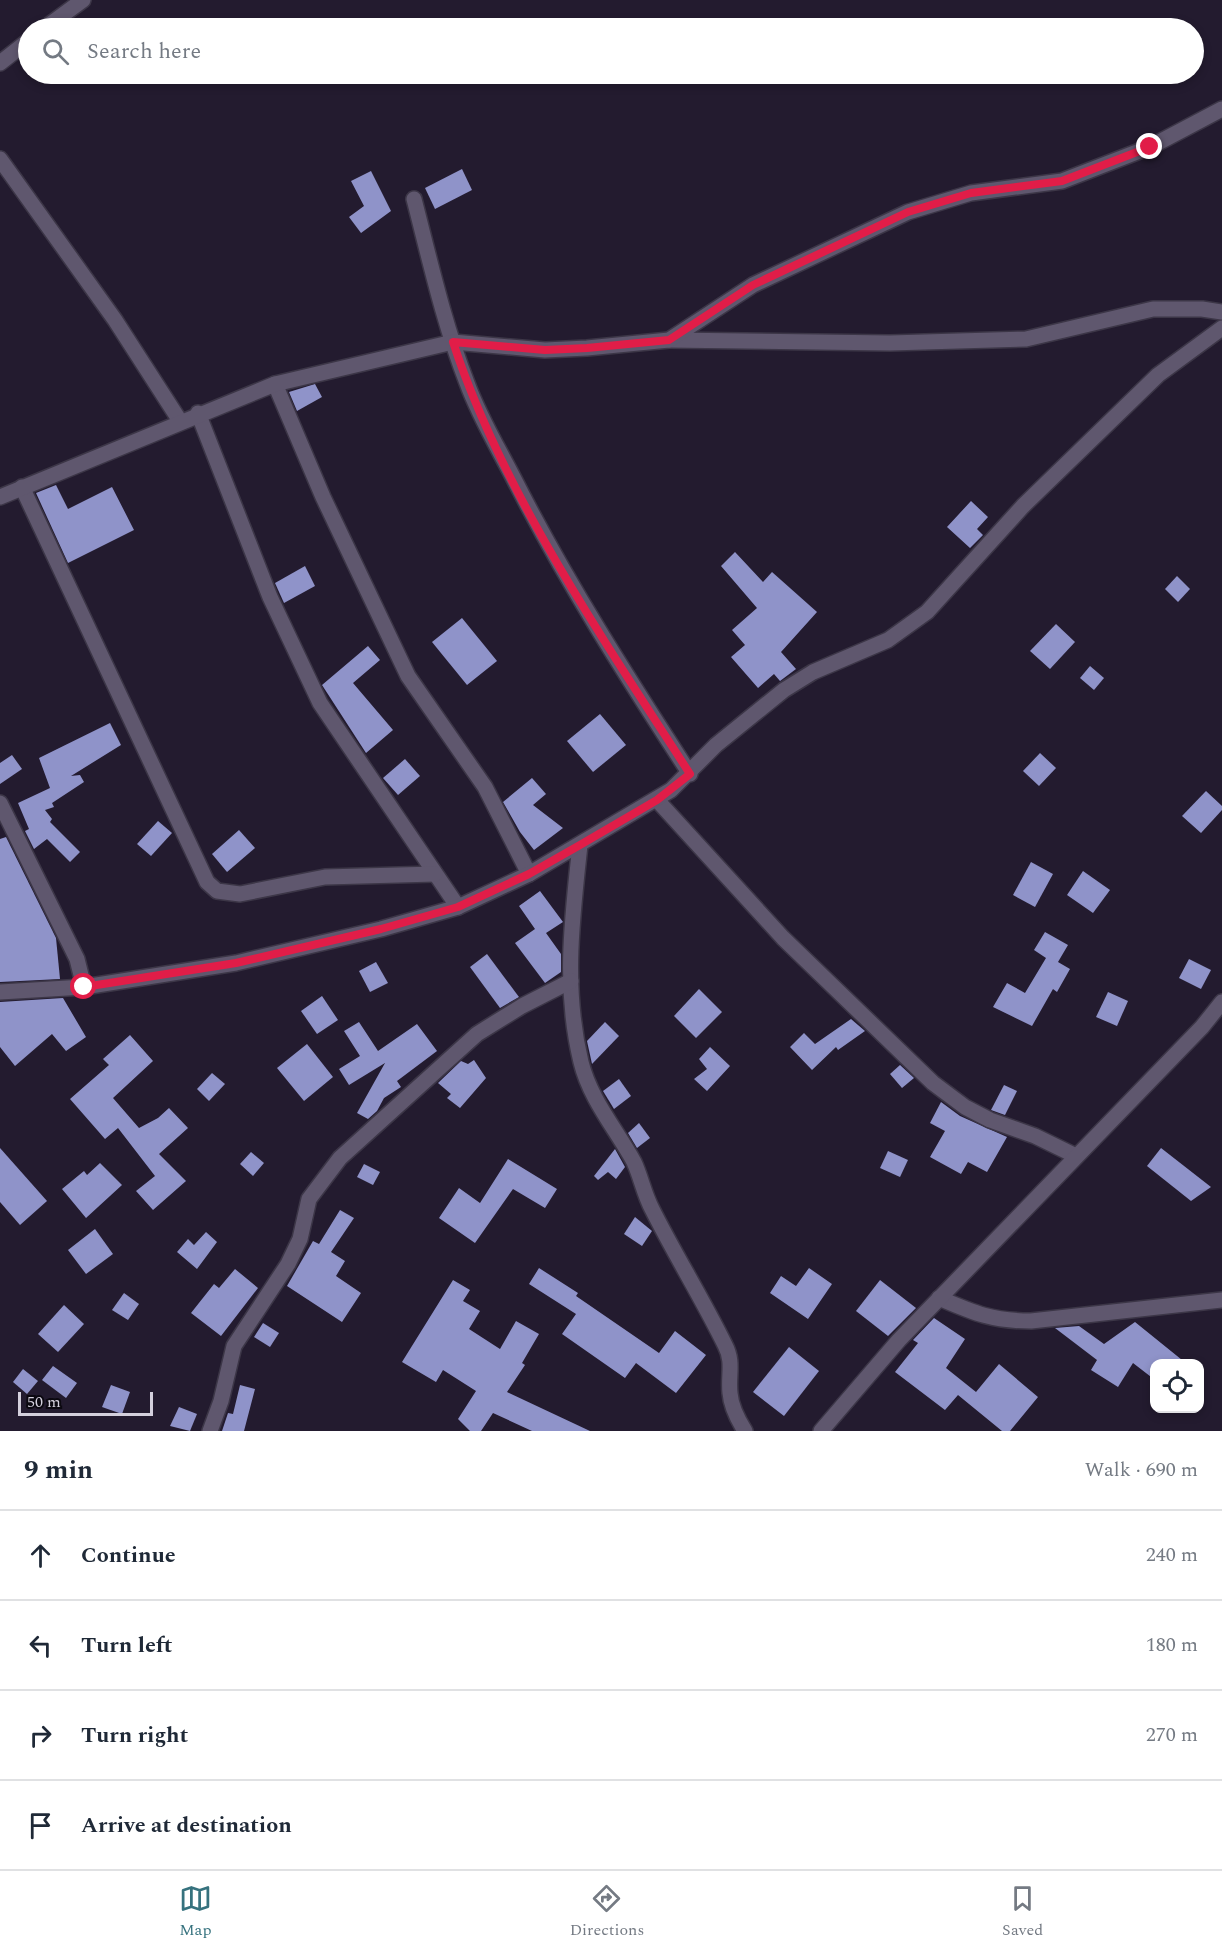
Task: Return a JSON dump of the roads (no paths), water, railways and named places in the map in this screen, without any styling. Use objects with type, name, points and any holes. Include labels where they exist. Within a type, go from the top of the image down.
[{"type":"street","points":[[59,18],[83,0]]},
{"type":"street","points":[[0,63],[18,49]]},
{"type":"street","points":[[669,340],[753,285],[908,212],[971,193],[1062,181],[1150,147],[1222,109]]},
{"type":"street","points":[[0,159],[115,320],[180,421]]},
{"type":"street","points":[[414,200],[467,385],[532,516],[607,646],[690,774]]},
{"type":"street","points":[[0,496],[198,413],[275,384],[453,342],[545,350],[669,340],[890,343],[1026,339],[1153,309],[1202,309],[1222,312]]},
{"type":"street","points":[[0,992],[84,987],[236,963],[381,929],[458,907],[529,874],[657,800],[690,774],[716,745],[784,690],[813,672],[888,640],[927,612],[1023,507],[1158,375],[1222,328]]},
{"type":"street","points":[[275,384],[323,497],[408,676],[485,787],[529,874]]},
{"type":"street","points":[[198,413],[270,597],[320,703],[458,907]]},
{"type":"street","points":[[22,487],[207,882],[217,891],[240,894],[325,877],[435,874]]},
{"type":"street","points":[[657,800],[783,938],[933,1083],[965,1107],[990,1120],[1035,1136],[1076,1156]]},
{"type":"street","points":[[0,803],[77,959],[84,987]]},
{"type":"street","points":[[580,845],[569,954],[575,1034],[582,1065],[597,1100],[634,1163],[647,1199],[688,1270],[727,1348],[732,1365],[730,1396],[745,1431]]},
{"type":"street","points":[[210,1431],[221,1401],[234,1346],[292,1258],[300,1239],[309,1199],[322,1179],[340,1158],[477,1034],[522,1006],[571,981]]},
{"type":"street","points":[[821,1431],[899,1340],[1202,1027],[1222,1002]]},
{"type":"street","points":[[939,1298],[983,1317],[1005,1321],[1031,1321],[1222,1300]]}]
